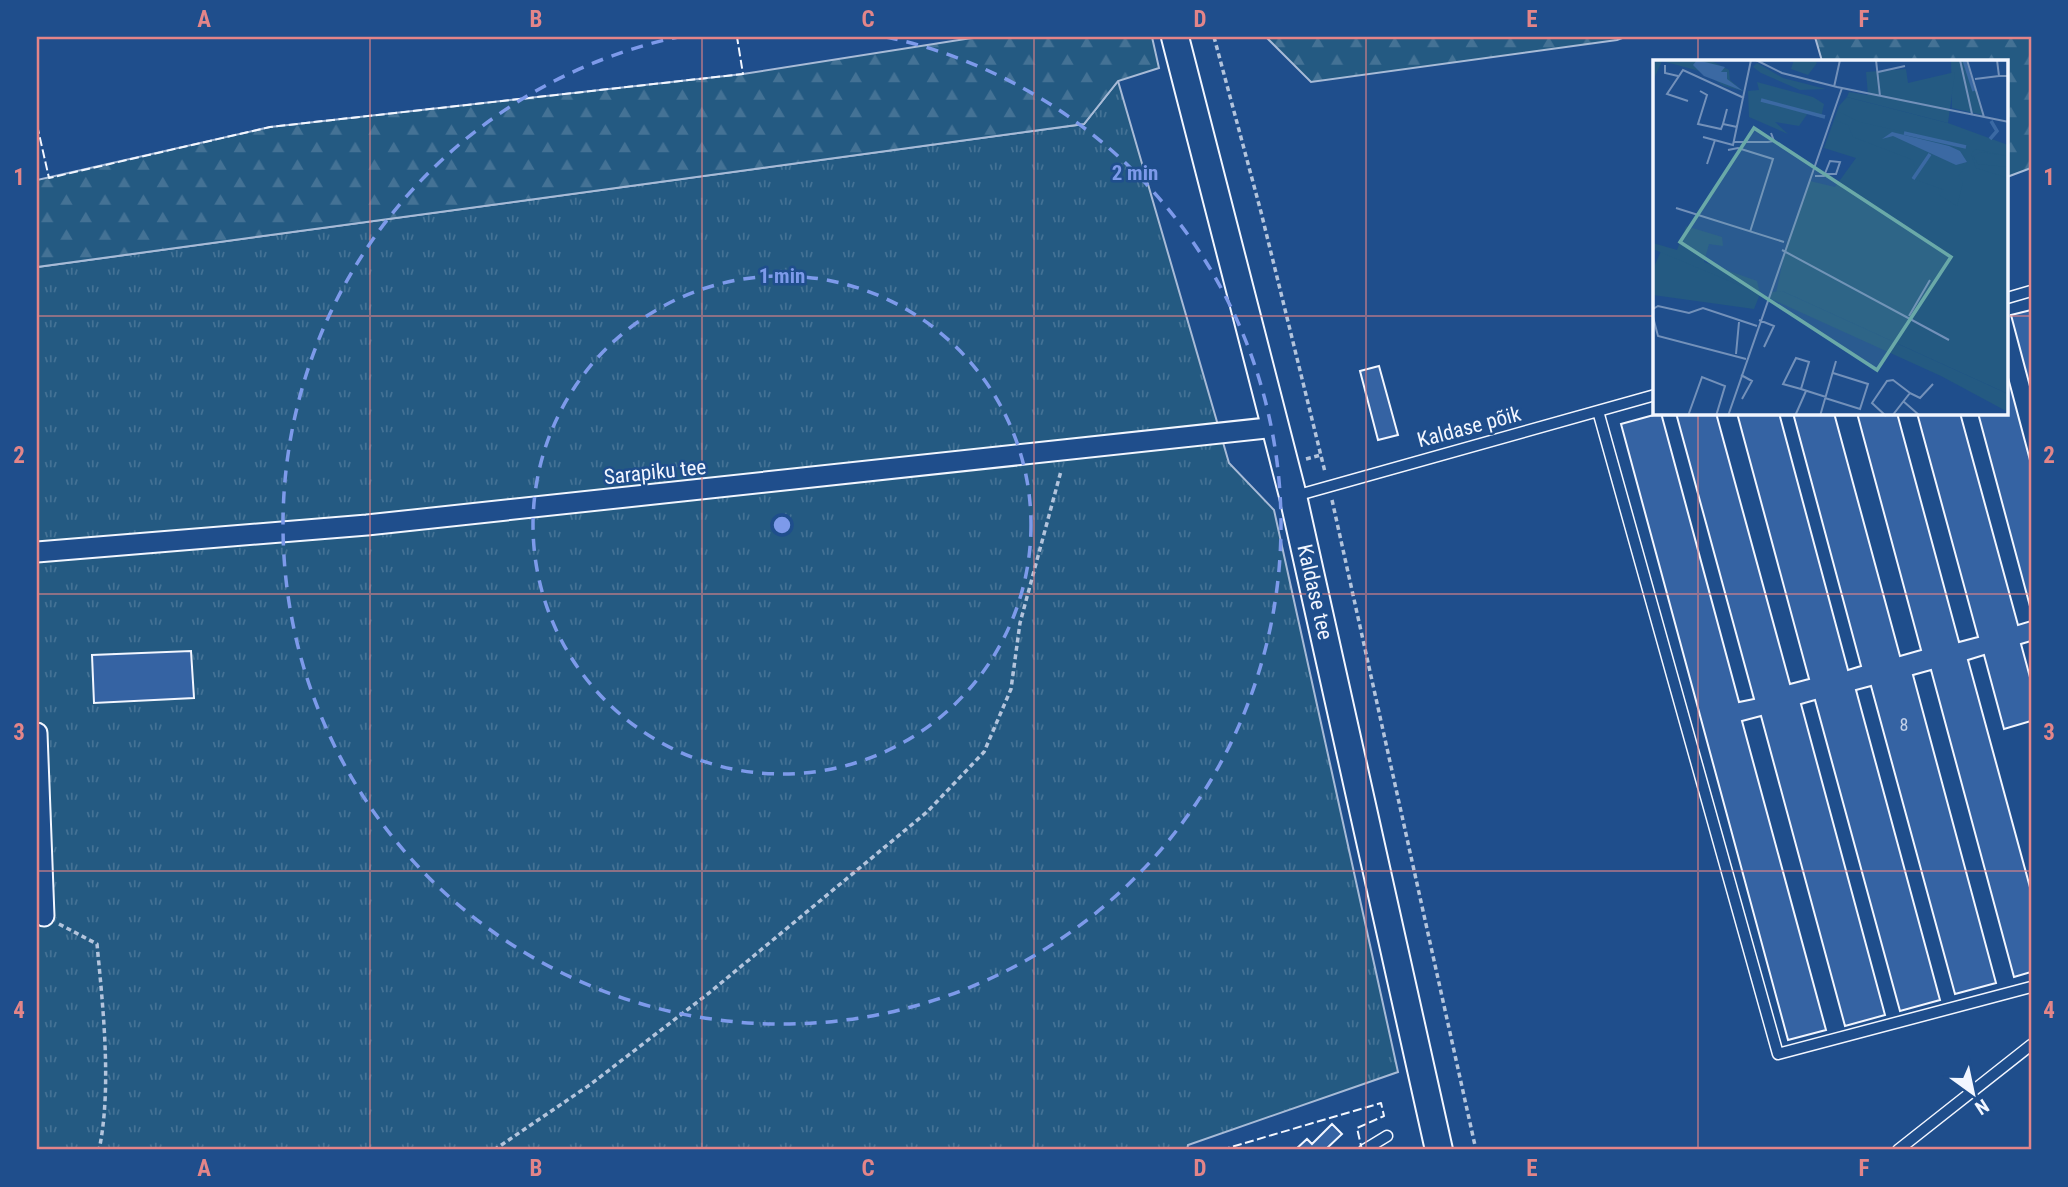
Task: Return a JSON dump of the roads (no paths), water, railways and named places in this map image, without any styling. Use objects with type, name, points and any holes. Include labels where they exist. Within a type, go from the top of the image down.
[{"type":"street","name":"Kaldase tee","points":[[1175,37],[1293,496],[1439,1150]]},
{"type":"street","name":"Sarapiku tee","points":[[37,552],[367,525],[1276,427]]},
{"type":"street","points":[[37,733],[44,916]]},
{"type":"lane","points":[[2008,298],[2031,291]]},
{"type":"lane","name":"Kaldase põik","points":[[1293,496],[1653,396]]},
{"type":"lane","points":[[1598,411],[1778,1054],[2031,987]]},
{"type":"lane","points":[[1898,1150],[2031,1045]]},
{"type":"lane","points":[[1364,1150],[1387,1136]]}]
